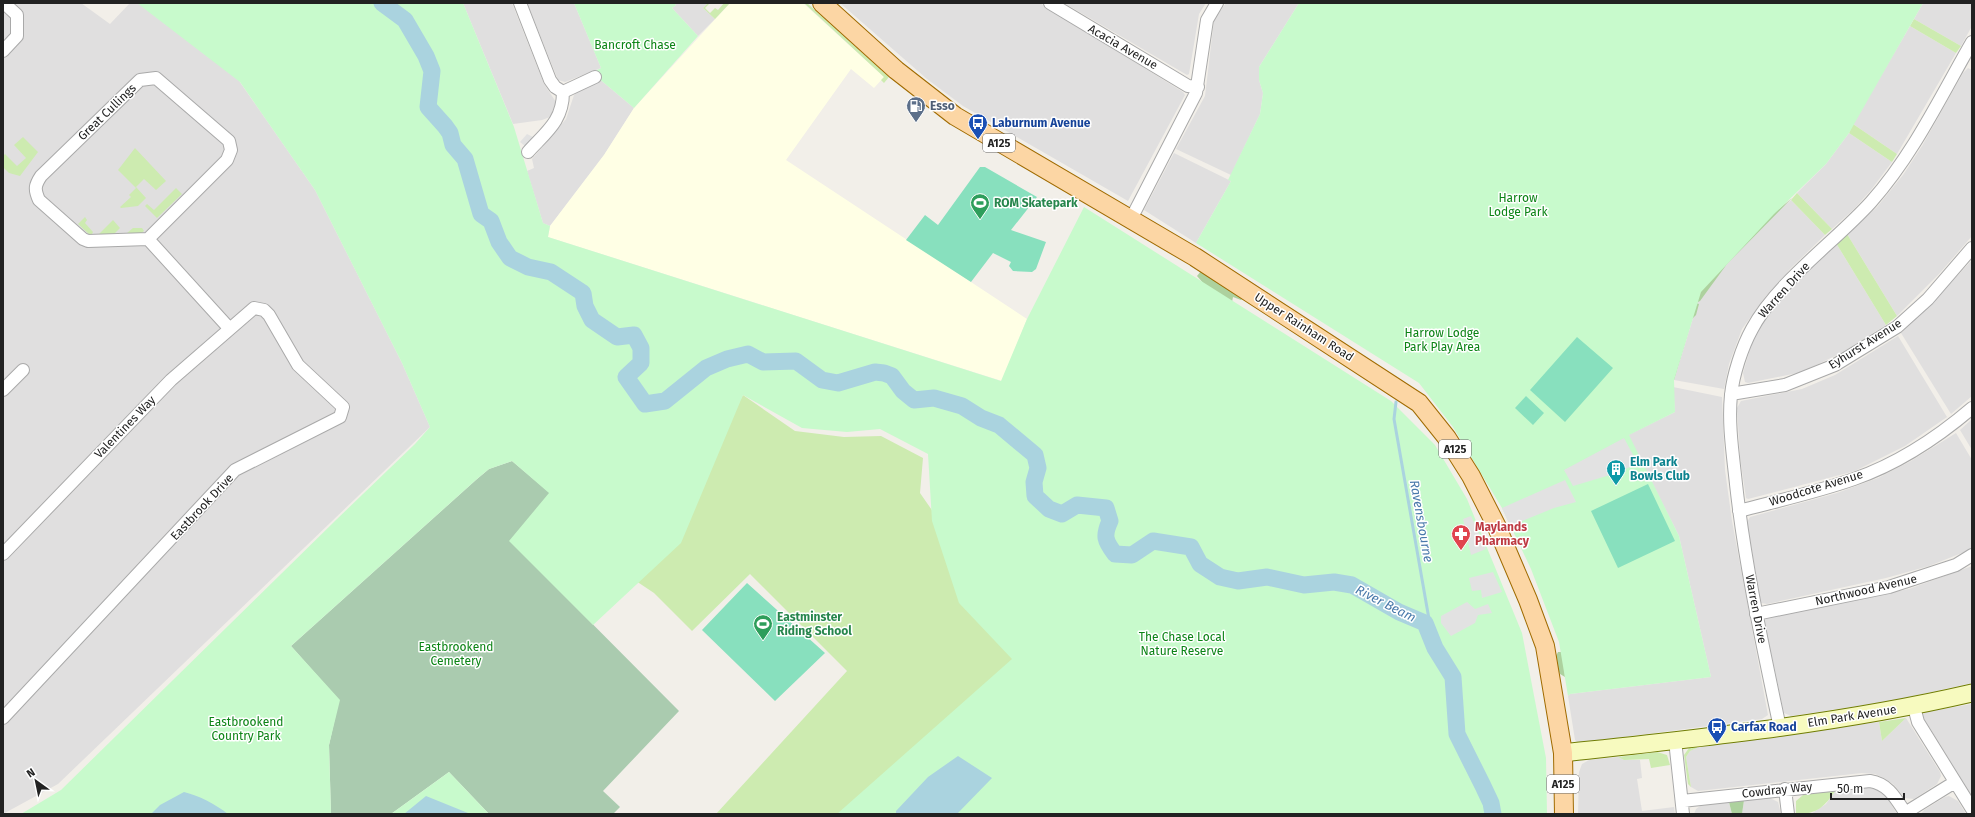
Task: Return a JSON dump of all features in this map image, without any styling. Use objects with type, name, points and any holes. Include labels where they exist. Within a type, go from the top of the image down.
[{"type":"main road","name":"Upper Rainham Road","points":[[822,3],[896,70],[955,116],[1195,257],[1419,403],[1447,438],[1471,476],[1488,507],[1534,615],[1545,646],[1563,753],[1564,814]]},
{"type":"street","points":[[3,51],[17,36],[17,15],[4,3]]},
{"type":"street","points":[[520,3],[550,80],[555,87],[562,92]]},
{"type":"street","name":"Acacia Avenue","points":[[1050,3],[1188,86],[1198,87]]},
{"type":"street","points":[[1131,219],[1169,148],[1198,87],[1207,20],[1217,3]]},
{"type":"street","name":"Warren Drive","points":[[1780,728],[1756,614],[1739,511],[1733,454],[1731,394],[1743,347],[1752,327],[1769,303],[1872,202],[1915,142],[1968,58],[1972,42]]},
{"type":"street","points":[[562,92],[595,77]]},
{"type":"street","name":"Great Cullings","points":[[156,78],[228,141],[231,150],[227,160],[148,239],[94,241],[83,239],[39,200],[35,186],[41,176],[140,80],[156,78]]},
{"type":"street","points":[[528,152],[557,121],[563,106],[562,92]]},
{"type":"street","points":[[148,239],[229,328]]},
{"type":"street","name":"Eyhurst Avenue","points":[[1731,394],[1785,385],[1835,365],[1897,327],[1928,299],[1972,248]]},
{"type":"street","name":"Valentines Way","points":[[3,554],[171,380],[229,328],[254,308]]},
{"type":"street","name":"Eastbrook Drive","points":[[3,718],[236,470],[340,417],[343,407],[298,365],[269,315],[264,310],[254,308]]},
{"type":"street","points":[[3,390],[23,370]]},
{"type":"street","name":"Woodcote Avenue","points":[[1739,511],[1854,479],[1887,465],[1954,424],[1972,408]]},
{"type":"street","name":"Northwood Avenue","points":[[1756,614],[1889,587],[1956,565],[1972,555]]},
{"type":"street","name":"Elm Park Avenue","points":[[1563,753],[1780,728],[1914,707],[1972,693]]},
{"type":"street","points":[[1914,707],[1918,722],[1972,809]]},
{"type":"street","points":[[1675,740],[1683,814]]},
{"type":"street","name":"Cowdray Way","points":[[1682,801],[1864,781],[1876,782],[1891,791],[1906,814],[1955,782]]},
{"type":"street","points":[[1785,789],[1788,814]]},
{"type":"shaded area","points":[[3,3],[81,3],[110,24],[130,3],[138,3],[235,75],[315,190],[402,363],[430,427],[58,784],[3,814]]},
{"type":"shaded area","points":[[463,3],[512,3],[544,84],[556,102],[550,117],[542,120],[513,124]]},
{"type":"shaded area","points":[[527,3],[574,3],[601,68],[565,82],[558,80]]},
{"type":"shaded area","points":[[674,3],[708,3],[703,8],[715,19],[698,36],[672,8],[676,5]]},
{"type":"shaded area","points":[[730,3],[803,3],[884,77],[874,88],[851,69],[786,160],[1027,319],[1002,381],[548,237],[550,226],[604,155],[634,108]]},
{"type":"shaded area","points":[[840,3],[1040,3],[1183,92],[1185,95],[1128,201],[963,106],[927,79]]},
{"type":"shaded area","points":[[1064,3],[1206,3],[1199,14],[1189,74],[1187,75]]},
{"type":"shaded area","points":[[1226,3],[1299,3],[1259,67],[1259,80],[1263,93],[1260,114],[1231,175],[1176,149],[1205,96],[1214,20]]},
{"type":"shaded area","points":[[1923,3],[1972,3],[1972,26],[1961,46],[1914,19]]},
{"type":"shaded area","points":[[1910,26],[1956,53],[1897,154],[1853,124]]},
{"type":"shaded area","points":[[1968,68],[1972,70],[1972,236],[1939,274],[1897,316],[1847,234],[1877,207],[1903,175],[1922,146],[1963,73]]},
{"type":"shaded area","points":[[597,77],[634,108],[604,155],[550,226],[543,223],[527,171],[534,168],[532,159],[566,119],[574,95]]},
{"type":"shaded area","points":[[1849,133],[1892,162],[1871,190],[1854,209],[1832,229],[1797,193],[1826,164]]},
{"type":"shaded area","points":[[527,134],[535,138],[525,150],[525,146],[520,142]]},
{"type":"shaded area","points":[[1174,153],[1231,181],[1196,243],[1144,210]]},
{"type":"shaded area","points":[[1791,200],[1825,235],[1791,268],[1766,296],[1742,329],[1729,364],[1724,389],[1674,380],[1701,292],[1774,214]]},
{"type":"shaded area","points":[[1836,243],[1886,325],[1843,352],[1802,372],[1748,383],[1745,382],[1743,373],[1752,342],[1770,310],[1791,286]]},
{"type":"shaded area","points":[[1972,260],[1972,396],[1951,414],[1901,333],[1932,303]]},
{"type":"shaded area","points":[[1898,336],[1947,417],[1905,446],[1855,471],[1748,499],[1746,498],[1740,457],[1737,408],[1741,401],[1802,389],[1835,375]]},
{"type":"shaded area","points":[[1673,387],[1722,397],[1725,470],[1732,521],[1768,715],[1762,719],[1578,743],[1575,740],[1568,696],[1570,694],[1711,677],[1679,536],[1628,435],[1675,412]]},
{"type":"shaded area","points":[[1972,419],[1972,450],[1960,430]]},
{"type":"shaded area","points":[[1956,433],[1972,460],[1972,549],[1929,566],[1886,578],[1767,604],[1761,603],[1747,522],[1750,517],[1837,493],[1878,478],[1911,461]]},
{"type":"shaded area","points":[[1624,438],[1638,464],[1610,475],[1573,486],[1564,470]]},
{"type":"shaded area","points":[[1565,480],[1576,502],[1554,508],[1510,526],[1502,508]]},
{"type":"shaded area","points":[[1471,516],[1486,549],[1471,555],[1463,519]]},
{"type":"shaded area","points":[[1972,566],[1972,683],[1891,701],[1791,716],[1784,713],[1764,621],[1767,617],[1909,589]]},
{"type":"shaded area","points":[[1493,572],[1502,592],[1482,598],[1481,590],[1472,591],[1469,578]]},
{"type":"shaded area","points":[[1467,602],[1475,609],[1488,604],[1492,613],[1478,615],[1475,623],[1451,636],[1441,623],[1441,616]]},
{"type":"shaded area","points":[[1972,704],[1972,796],[1923,717],[1923,714],[1926,712]]},
{"type":"shaded area","points":[[1906,718],[1940,772],[1941,776],[1937,784],[1914,799],[1905,798],[1893,784],[1884,778],[1875,774],[1862,773],[1698,791],[1691,787],[1686,757],[1690,751],[1697,748],[1697,746],[1879,722],[1882,741]]},
{"type":"shaded area","points":[[1618,757],[1624,760],[1640,760],[1642,778],[1637,779],[1642,811],[1674,807],[1675,814],[1578,814],[1579,772],[1582,764],[1589,760]]},
{"type":"shaded area","points":[[1864,787],[1875,789],[1886,796],[1897,814],[1811,814],[1826,804],[1836,790]]},
{"type":"shaded area","points":[[1949,796],[1958,801],[1966,814],[1921,814],[1924,810]]},
{"type":"shaded area","points":[[1770,798],[1778,802],[1781,814],[1742,814],[1744,800]]},
{"type":"shaded area","points":[[1729,802],[1732,814],[1694,814],[1696,809],[1700,806]]},
{"type":"green space","name":"The Chase Local Nature Reserve","points":[[137,3],[463,3],[514,127],[543,223],[550,226],[548,237],[1001,381],[1027,319],[1084,207],[1391,401],[1435,445],[1467,499],[1522,633],[1546,758],[1547,814],[837,814],[1012,659],[959,603],[932,521],[928,454],[880,429],[847,432],[802,428],[743,395],[681,543],[593,625],[509,541],[549,493],[512,461],[489,469],[477,479],[291,646],[340,700],[329,745],[331,814],[21,814],[61,790],[415,444],[430,427],[402,363],[315,190],[240,82]]},
{"type":"green space","name":"Bancroft Chase","points":[[574,3],[674,3],[676,5],[672,8],[698,36],[634,108],[597,77],[595,71],[601,68]]},
{"type":"green space","points":[[710,3],[705,8],[710,13],[715,8],[718,10],[724,3],[730,3],[715,19],[703,8]]},
{"type":"green space","points":[[804,3],[807,3],[889,77],[884,83],[881,80],[884,77]]},
{"type":"green space","name":"Harrow Lodge Park","points":[[1299,3],[1923,3],[1849,133],[1826,164],[1774,214],[1701,292],[1674,380],[1675,412],[1629,435],[1679,536],[1711,677],[1570,694],[1568,696],[1559,642],[1531,569],[1502,508],[1453,427],[1419,383],[1196,243],[1231,181],[1228,180],[1260,114],[1263,93],[1259,80],[1259,67]]},
{"type":"green space","points":[[1914,19],[1961,46],[1956,53],[1910,26]]},
{"type":"green space","points":[[1853,124],[1897,154],[1892,162],[1849,133]]},
{"type":"green space","points":[[23,137],[38,152],[20,176],[9,173],[3,167],[3,156],[5,154],[17,166],[26,158],[14,145]]},
{"type":"green space","points":[[135,148],[166,181],[156,190],[144,179],[136,187],[146,198],[138,206],[121,208],[120,207],[131,197],[129,195],[136,188],[118,170]]},
{"type":"green space","name":"ROM Skatepark","points":[[980,167],[985,167],[1037,197],[1011,230],[1046,242],[1036,269],[1032,272],[1013,271],[1009,266],[1011,262],[993,253],[971,282],[906,240],[925,215],[938,225]]},
{"type":"green space","points":[[176,188],[182,194],[157,218],[145,206],[147,204],[154,210]]},
{"type":"green space","points":[[1797,193],[1832,229],[1825,235],[1791,200]]},
{"type":"green space","points":[[1792,198],[1727,264],[1700,301],[1696,303],[1699,304],[1696,315],[1692,319],[1674,380],[1672,366],[1697,294],[1743,239]]},
{"type":"green space","points":[[85,217],[87,220],[85,223],[93,232],[91,236],[78,224]]},
{"type":"green space","points":[[113,220],[120,228],[114,234],[99,234]]},
{"type":"green space","points":[[133,228],[142,228],[144,231],[140,234],[127,233]]},
{"type":"green space","points":[[1847,234],[1897,316],[1886,325],[1836,243]]},
{"type":"green space","points":[[1201,271],[1244,297],[1241,300],[1233,297],[1231,307],[1211,292],[1197,276]]},
{"type":"green space","points":[[1577,337],[1613,368],[1565,422],[1530,390]]},
{"type":"green space","points":[[743,395],[795,431],[844,437],[881,436],[923,458],[920,493],[943,526],[1485,814],[716,814],[847,671],[750,574],[692,631],[654,593],[612,565],[659,551]]},
{"type":"green space","points":[[1526,396],[1544,413],[1533,425],[1515,408]]},
{"type":"green space","name":"Eastbrookend Cemetery","points":[[512,461],[550,493],[510,541],[679,711],[603,791],[620,807],[613,814],[489,814],[449,772],[391,814],[331,814],[329,745],[339,700],[291,646],[477,479],[489,469]]},
{"type":"green space","points":[[1648,484],[1675,541],[1618,568],[1591,511]]},
{"type":"green space","name":"Eastminster Riding School","points":[[747,583],[825,653],[775,701],[702,630]]},
{"type":"green space","points":[[1558,652],[1564,652],[1565,677],[1560,674],[1554,660]]},
{"type":"green space","points":[[1906,718],[1882,741],[1879,722]]},
{"type":"green space","points":[[1697,746],[1697,748],[1690,751],[1686,757],[1691,787],[1688,784],[1684,755],[1689,748]]},
{"type":"green space","points":[[1657,752],[1667,755],[1670,765],[1651,768],[1649,759],[1624,760],[1618,757]]},
{"type":"green space","points":[[449,772],[489,814],[391,814]]},
{"type":"green space","points":[[1836,790],[1824,805],[1815,811],[1804,814],[1796,814],[1796,801],[1803,795]]},
{"type":"green space","points":[[1744,800],[1742,814],[1732,814],[1729,802]]},
{"type":"water","points":[[958,756],[992,778],[957,814],[896,814],[896,811],[928,777]]},
{"type":"water","points":[[184,792],[207,801],[228,814],[151,814],[160,805]]},
{"type":"water","points":[[426,796],[468,813],[469,814],[404,814]]},
{"type":"waterway","name":"River Beam","points":[[382,3],[405,20],[426,56],[432,71],[428,107],[450,133],[453,145],[465,159],[481,214],[491,221],[499,242],[510,258],[528,267],[551,272],[583,293],[585,306],[592,320],[617,337],[634,335],[641,348],[641,363],[626,377],[645,404],[665,401],[706,368],[727,359],[748,354],[763,362],[796,361],[822,380],[838,383],[875,372],[884,373],[892,376],[903,391],[914,400],[934,398],[962,406],[981,418],[999,425],[1035,455],[1038,468],[1034,482],[1035,496],[1049,509],[1062,514],[1077,505],[1106,508],[1110,521],[1106,531],[1106,538],[1115,554],[1132,555],[1153,541],[1191,547],[1200,564],[1220,577],[1238,581],[1267,577],[1304,585],[1334,582],[1352,585],[1399,612],[1425,623],[1435,648],[1453,677],[1457,734],[1491,803],[1493,814]]},
{"type":"waterway","name":"Ravensbourne","points":[[1396,402],[1394,419],[1433,642]]},
{"type":"place","name":"Esso","points":[[916,123]]},
{"type":"place","name":"Laburnum Avenue","points":[[978,140]]},
{"type":"place","name":"ROM Skatepark","points":[[980,220]]},
{"type":"place","name":"Elm Park Bowls Club","points":[[1616,486]]},
{"type":"place","name":"Maylands Pharmacy","points":[[1461,551]]},
{"type":"place","name":"Eastminster Riding School","points":[[763,641]]},
{"type":"place","name":"Carfax Road","points":[[1717,744]]},
{"type":"park label","name":"Harrow Lodge Park Play Area","points":[[1442,340]]},
{"type":"park label","name":"Eastbrookend Country Park","points":[[246,729]]}]
